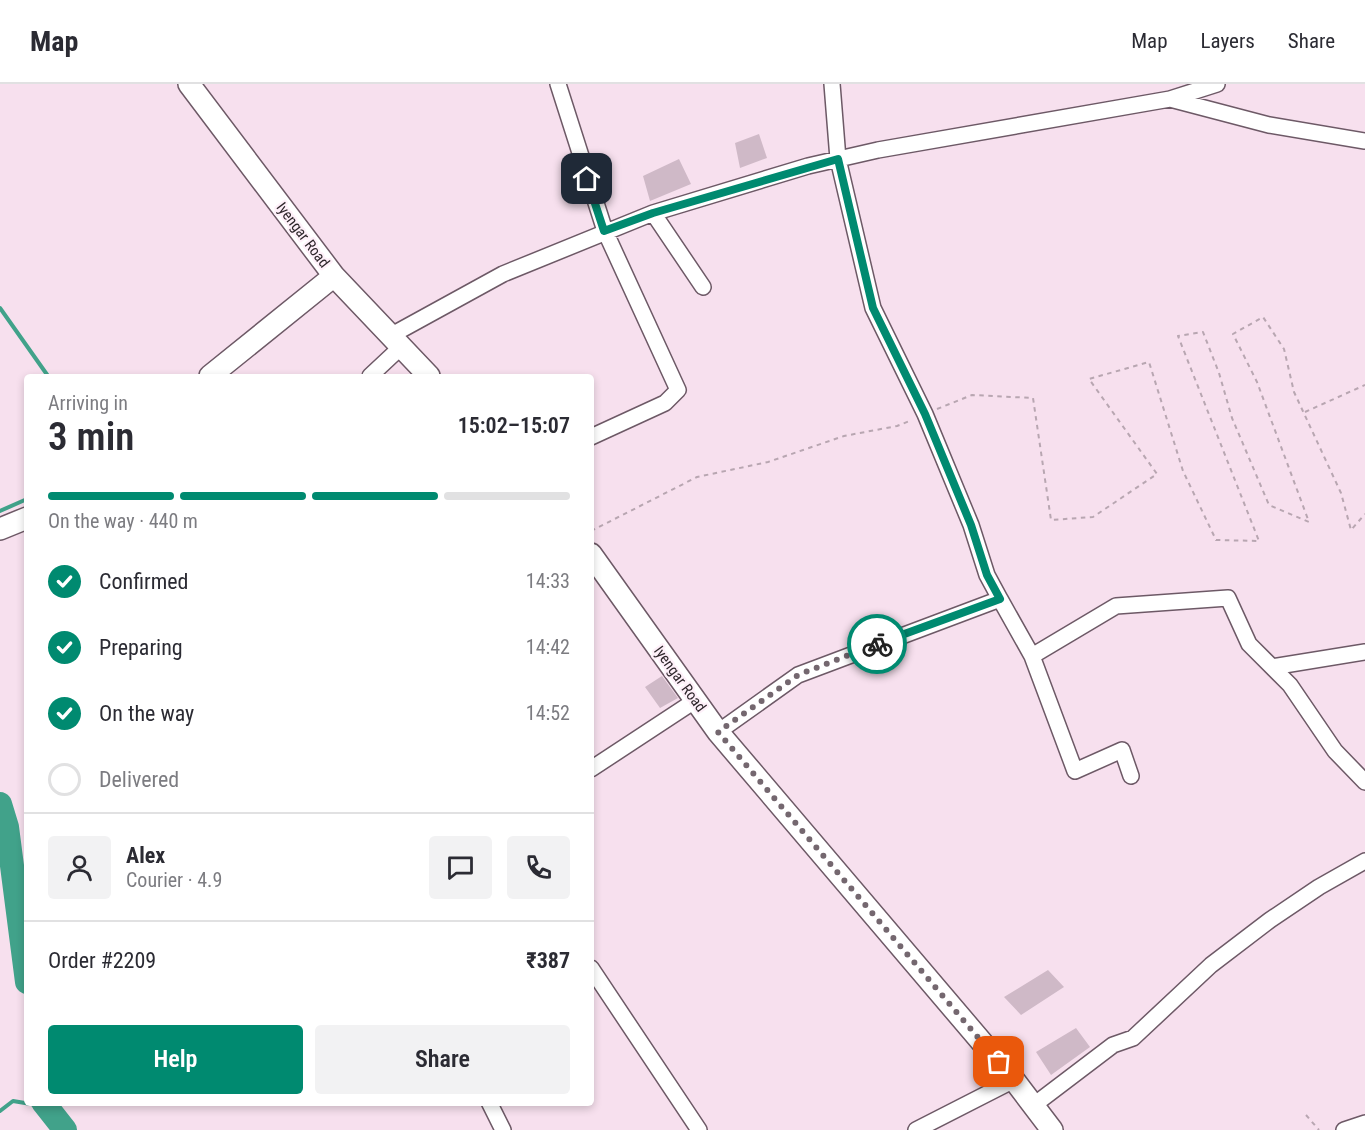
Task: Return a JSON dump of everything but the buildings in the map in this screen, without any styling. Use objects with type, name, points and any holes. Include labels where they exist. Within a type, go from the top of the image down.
[{"type":"main road","name":"Iyengar Road","points":[[189,84],[334,276],[427,374]]},
{"type":"main road","points":[[212,374],[334,276]]},
{"type":"main road","points":[[0,529],[24,519]]},
{"type":"main road","name":"Iyengar Road","points":[[594,558],[718,732],[1014,1080],[1052,1130]]},
{"type":"street","points":[[558,84],[604,231],[678,390],[665,403],[594,436]]},
{"type":"street","points":[[831,84],[838,159],[873,308],[925,414],[971,525],[987,575],[1032,656],[1075,771],[1122,750],[1131,776]]},
{"type":"street","points":[[371,374],[395,341],[503,274],[653,213],[838,159],[1170,99],[1217,84]]},
{"type":"street","points":[[1170,99],[1269,125],[1365,141]]},
{"type":"street","points":[[653,213],[703,287]]},
{"type":"street","points":[[1032,656],[1116,606],[1228,598],[1249,644],[1290,685],[1335,751],[1365,782]]},
{"type":"street","points":[[718,732],[798,675],[1000,599]]},
{"type":"street","points":[[1272,667],[1365,652]]},
{"type":"street","points":[[594,767],[696,700]]},
{"type":"street","points":[[1034,1105],[1113,1045],[1133,1038],[1202,973],[1269,920],[1319,887],[1365,861]]},
{"type":"street","points":[[594,972],[699,1130]]},
{"type":"street","points":[[916,1130],[1014,1080]]},
{"type":"street","points":[[491,1106],[503,1130]]},
{"type":"street","points":[[1344,1130],[1365,1123]]},
{"type":"path","points":[[594,529],[697,477],[768,462],[844,436],[897,426],[972,395],[1033,398],[1051,520],[1093,517],[1157,474],[1089,379],[1149,362],[1183,471],[1216,540],[1259,542],[1178,336],[1203,332],[1219,373],[1232,418],[1269,505],[1309,522],[1257,381],[1233,334],[1263,317],[1284,349],[1294,392],[1341,493],[1351,530],[1365,514]]},
{"type":"path","points":[[1304,413],[1365,385]]},
{"type":"path","points":[[1306,1115],[1319,1130]]},
{"type":"waterway","points":[[0,308],[47,374]]},
{"type":"waterway","points":[[0,511],[24,500]]},
{"type":"waterway","points":[[0,804],[7,827],[24,959]]},
{"type":"waterway","points":[[0,1111],[13,1101],[24,1103]]},
{"type":"waterway","points":[[46,1106],[65,1130]]},
{"type":"way so far","points":[[877,644],[798,675],[718,732],[999,1062]]},
{"type":"route","points":[[587,179],[604,231],[653,213],[838,159],[873,308],[925,414],[971,525],[987,575],[1000,599],[877,644]]}]
